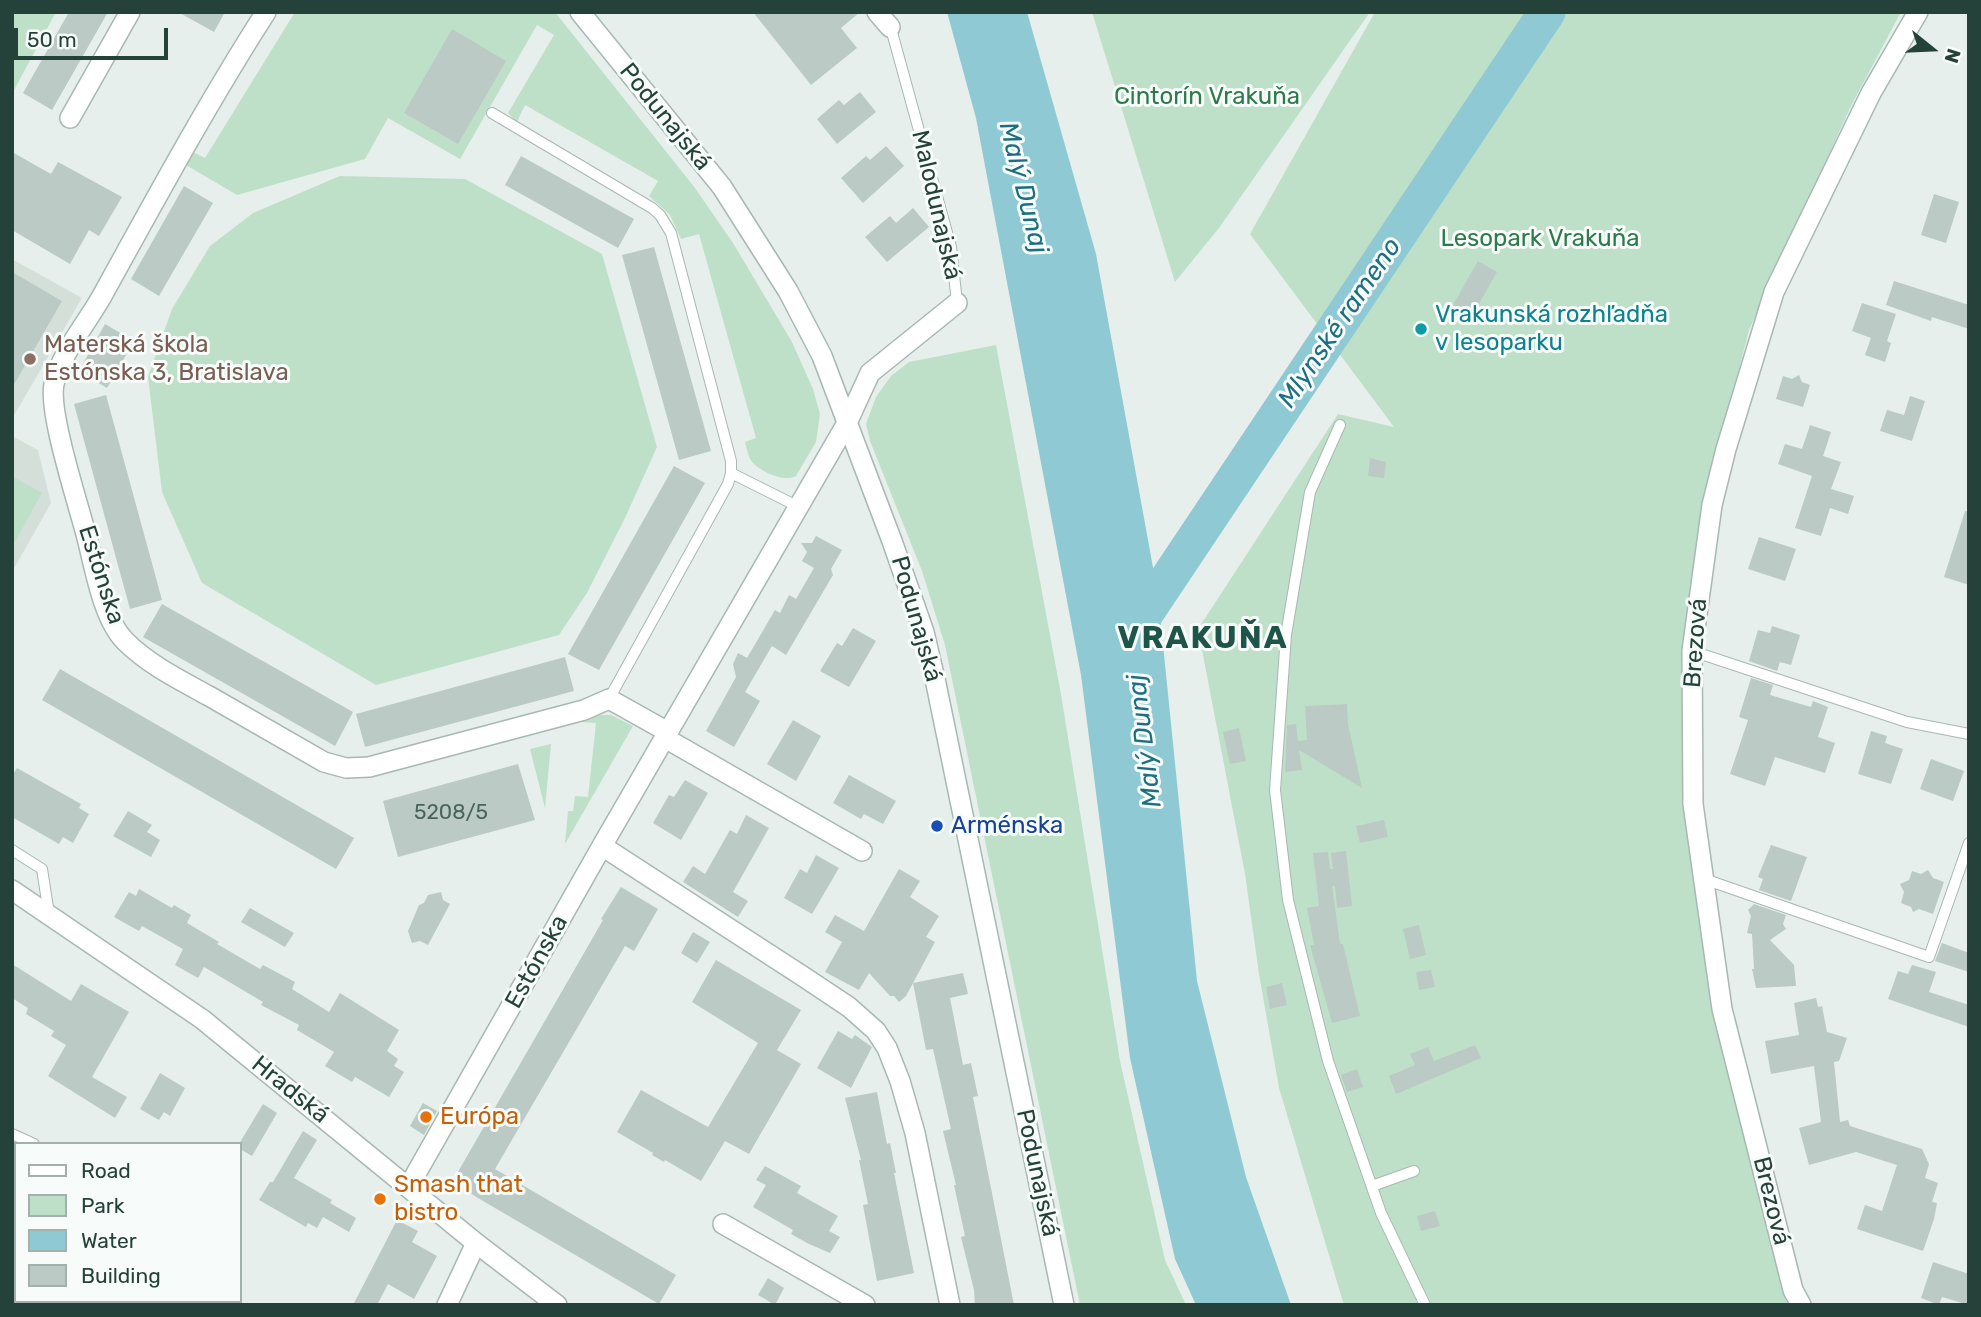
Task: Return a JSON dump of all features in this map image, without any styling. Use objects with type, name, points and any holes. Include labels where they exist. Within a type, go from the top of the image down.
[{"type":"street","points":[[70,118],[130,12]]},
{"type":"street","name":"Estónska","points":[[266,12],[170,170],[69,350],[54,385],[54,405],[60,435],[102,593],[116,631],[158,667],[324,762],[346,768],[369,767],[396,760],[584,710],[609,699]]},
{"type":"street","name":"Podunajská","points":[[580,12],[722,187],[788,291],[822,356],[892,541],[924,632],[1064,1305]]},
{"type":"street","name":"Malodunajská","points":[[877,12],[888,20]]},
{"type":"street","name":"Brezová","points":[[1801,1305],[1793,1290],[1722,1009],[1693,804],[1692,650],[1712,505],[1773,292],[1871,93],[1918,12]]},
{"type":"street","name":"Malodunajská","points":[[847,424],[870,373],[957,303]]},
{"type":"street","name":"Estónska","points":[[409,1186],[602,846],[847,424]]},
{"type":"street","points":[[609,699],[862,851]]},
{"type":"street","points":[[602,846],[804,976],[849,1007],[876,1031],[887,1048],[908,1107],[950,1305]]},
{"type":"street","name":"Hradská","points":[[12,890],[202,1019],[557,1305]]},
{"type":"street","points":[[723,1224],[865,1305]]},
{"type":"street","points":[[447,1305],[477,1243]]},
{"type":"lane","name":"Malodunajská","points":[[888,20],[951,247],[957,303]]},
{"type":"lane","points":[[492,113],[652,208],[666,223],[671,233],[729,450],[731,474],[728,484],[609,699]]},
{"type":"lane","points":[[1340,425],[1310,492],[1286,635],[1275,790],[1288,900],[1328,1062],[1381,1213],[1425,1305]]},
{"type":"lane","points":[[731,474],[799,507]]},
{"type":"lane","points":[[1692,650],[1907,722],[1969,734]]},
{"type":"lane","points":[[1704,879],[1929,957],[1969,843]]},
{"type":"lane","points":[[12,850],[43,869],[49,914]]},
{"type":"lane","points":[[12,1134],[30,1142]]},
{"type":"lane","points":[[1372,1186],[1414,1171]]},
{"type":"shaded area","name":"Materská škola Estónska 3, Bratislava","points":[[12,259],[82,298],[12,419]]},
{"type":"shaded area","points":[[12,436],[38,450],[51,503],[12,572]]},
{"type":"green space","points":[[12,12],[56,12],[12,94]]},
{"type":"green space","points":[[295,12],[555,12],[695,188],[733,243],[792,342],[813,389],[820,414],[816,442],[796,476],[785,478],[772,475],[750,459],[745,442],[756,438],[699,234],[681,239],[670,215],[649,196],[658,181],[525,105],[517,122],[508,113],[554,35],[537,25],[460,159],[388,118],[365,159],[237,195],[186,165],[193,152],[205,158]]},
{"type":"green space","name":"Cintorín Vrakuňa","points":[[1092,12],[1370,12],[1219,228],[1175,282]]},
{"type":"green space","name":"Lesopark Vrakuňa","points":[[1375,12],[1901,12],[1851,106],[1749,330],[1704,506],[1683,650],[1683,750],[1719,1025],[1787,1305],[1344,1305],[1343,1302],[1279,1088],[1245,874],[1198,629],[1338,414],[1394,427],[1250,234]]},
{"type":"green space","points":[[340,176],[465,179],[602,254],[657,447],[587,593],[559,635],[376,685],[202,583],[162,492],[148,377],[172,309],[210,246],[253,213]]},
{"type":"green space","points":[[996,345],[1061,694],[1120,1061],[1165,1260],[1186,1305],[1080,1305],[945,645],[922,571],[870,441],[866,424],[876,397],[891,376],[909,362]]},
{"type":"green space","points":[[12,476],[42,493],[12,547]]},
{"type":"green space","points":[[611,715],[633,726],[565,844],[568,811],[573,811],[575,796],[588,797],[596,723],[582,722],[588,717]]},
{"type":"green space","points":[[551,744],[545,808],[530,749]]},
{"type":"water","name":"Malý Dunaj","points":[[947,12],[1027,12],[1096,254],[1158,595],[1197,981],[1246,1177],[1291,1305],[1196,1305],[1175,1259],[1130,1058],[1081,675],[976,118]]},
{"type":"building","points":[[69,12],[108,12],[52,110],[23,93]]},
{"type":"building","points":[[178,12],[225,12],[214,32]]},
{"type":"building","points":[[753,12],[860,12],[841,28],[857,48],[811,85]]},
{"type":"building","points":[[452,29],[506,61],[458,144],[404,113]]},
{"type":"building","points":[[860,92],[876,112],[837,144],[817,119],[839,100],[844,105]]},
{"type":"building","points":[[886,146],[904,166],[863,203],[841,178],[866,156],[870,160]]},
{"type":"building","points":[[12,152],[51,174],[58,162],[122,197],[99,236],[89,230],[70,264],[12,230]]},
{"type":"building","points":[[521,156],[634,219],[618,248],[505,185]]},
{"type":"building","points":[[184,186],[213,203],[159,296],[131,279]]},
{"type":"building","points":[[1934,194],[1959,202],[1946,243],[1921,235]]},
{"type":"building","points":[[913,208],[929,227],[887,262],[865,237],[890,216],[896,223]]},
{"type":"building","points":[[654,247],[711,451],[679,460],[622,255]]},
{"type":"building","points":[[1478,261],[1497,272],[1472,316],[1453,305]]},
{"type":"building","points":[[12,272],[62,301],[12,388]]},
{"type":"building","points":[[1894,281],[1969,305],[1969,329],[1932,317],[1931,321],[1886,305]]},
{"type":"building","points":[[1862,303],[1896,314],[1887,341],[1891,343],[1885,362],[1865,355],[1871,338],[1852,331]]},
{"type":"building","points":[[105,324],[134,341],[107,388],[79,371]]},
{"type":"building","points":[[1799,375],[1802,382],[1810,385],[1803,407],[1776,399],[1783,376],[1792,379]]},
{"type":"building","points":[[106,395],[162,600],[130,609],[74,404]]},
{"type":"building","points":[[1910,396],[1925,401],[1912,441],[1880,431],[1887,410],[1904,415]]},
{"type":"building","points":[[1810,425],[1831,432],[1823,456],[1841,462],[1831,489],[1854,496],[1848,514],[1830,508],[1821,536],[1795,528],[1812,476],[1778,464],[1785,444],[1802,449]]},
{"type":"building","points":[[1370,458],[1386,462],[1384,478],[1368,476]]},
{"type":"building","points":[[674,466],[705,483],[599,670],[568,654]]},
{"type":"building","points":[[1965,511],[1969,512],[1969,585],[1944,577]]},
{"type":"building","points":[[816,536],[842,550],[831,569],[833,575],[786,655],[772,646],[745,692],[760,701],[734,747],[706,731],[736,677],[733,664],[738,653],[747,658],[775,610],[780,613],[789,595],[796,599],[814,568],[802,561],[807,552],[801,543],[812,543]]},
{"type":"building","points":[[1759,537],[1796,549],[1785,581],[1748,569]]},
{"type":"building","points":[[162,604],[353,712],[335,746],[143,637]]},
{"type":"building","points":[[1772,626],[1800,635],[1791,665],[1780,662],[1777,671],[1749,661],[1758,630],[1770,633]]},
{"type":"building","points":[[853,628],[876,641],[849,687],[820,671],[837,643],[842,646]]},
{"type":"building","points":[[565,657],[574,691],[365,747],[356,714]]},
{"type":"building","points":[[60,669],[354,838],[336,869],[42,700]]},
{"type":"building","points":[[1751,678],[1773,685],[1770,695],[1811,707],[1813,701],[1828,707],[1818,737],[1835,743],[1825,773],[1775,757],[1765,786],[1730,774],[1748,720],[1739,717]]},
{"type":"building","points":[[1347,704],[1348,724],[1362,788],[1299,750],[1302,770],[1285,772],[1287,725],[1296,724],[1298,741],[1307,740],[1305,706]]},
{"type":"building","points":[[793,720],[821,736],[796,781],[767,764]]},
{"type":"building","points":[[1239,728],[1246,761],[1230,764],[1223,732]]},
{"type":"building","points":[[1871,731],[1887,736],[1885,743],[1903,749],[1891,784],[1858,774]]},
{"type":"building","points":[[1931,759],[1964,771],[1953,801],[1920,789]]},
{"type":"building","points":[[518,764],[535,820],[398,857],[383,801]]},
{"type":"building","points":[[17,768],[81,804],[79,808],[89,814],[73,843],[63,837],[59,844],[12,817],[12,776]]},
{"type":"building","points":[[849,775],[896,801],[883,824],[864,814],[861,819],[833,803]]},
{"type":"building","points":[[685,780],[708,793],[681,840],[653,823],[669,795],[674,797]]},
{"type":"building","points":[[128,811],[152,825],[147,832],[160,840],[151,857],[113,836]]},
{"type":"building","points":[[746,815],[769,828],[733,892],[748,901],[738,917],[683,882],[693,866],[705,874],[730,830],[737,834]]},
{"type":"building","points":[[1384,820],[1388,837],[1360,843],[1356,826]]},
{"type":"building","points":[[1771,845],[1807,857],[1791,901],[1759,890],[1763,879],[1758,877]]},
{"type":"building","points":[[1346,851],[1352,906],[1337,908],[1335,886],[1332,886],[1340,944],[1343,944],[1360,1016],[1332,1023],[1310,945],[1314,945],[1307,908],[1319,906],[1313,853],[1328,852],[1330,869],[1333,869],[1331,853]]},
{"type":"building","points":[[816,855],[839,868],[812,914],[784,898],[800,869],[807,873]]},
{"type":"building","points":[[899,869],[920,881],[910,897],[939,916],[926,937],[935,942],[906,996],[899,1002],[869,973],[859,990],[825,972],[842,942],[825,932],[835,915],[864,931]]},
{"type":"building","points":[[1928,870],[1933,878],[1944,882],[1933,914],[1919,909],[1913,912],[1911,907],[1901,903],[1904,892],[1900,884],[1909,880],[1912,871],[1921,874]]},
{"type":"building","points":[[621,887],[658,909],[634,951],[625,946],[495,1169],[676,1275],[659,1304],[478,1198],[467,1191],[470,1186],[455,1177]]},
{"type":"building","points":[[139,889],[172,908],[174,905],[191,915],[187,923],[219,942],[217,944],[260,969],[263,965],[295,982],[292,989],[329,1012],[340,993],[399,1030],[387,1051],[398,1059],[394,1066],[404,1072],[389,1097],[355,1077],[352,1082],[325,1066],[334,1052],[297,1030],[299,1025],[261,1005],[263,1002],[204,967],[198,978],[175,965],[183,949],[142,926],[139,931],[114,917],[129,892],[136,896]]},
{"type":"building","points":[[441,892],[443,900],[450,904],[428,945],[420,941],[412,943],[408,931],[419,905],[424,903],[428,895]]},
{"type":"building","points":[[1754,904],[1786,915],[1783,924],[1786,929],[1770,940],[1794,965],[1796,986],[1756,988],[1752,969],[1752,934],[1747,933],[1751,916],[1748,910]]},
{"type":"building","points":[[250,908],[294,933],[285,947],[241,922]]},
{"type":"building","points":[[1419,925],[1426,955],[1410,959],[1403,929]]},
{"type":"building","points":[[693,932],[710,942],[697,963],[681,953]]},
{"type":"building","points":[[1942,943],[1969,953],[1969,972],[1935,961]]},
{"type":"building","points":[[716,960],[801,1010],[777,1050],[801,1064],[749,1154],[725,1141],[701,1181],[652,1155],[653,1153],[617,1132],[641,1090],[708,1127],[758,1043],[692,1002]]},
{"type":"building","points":[[12,964],[71,1001],[81,984],[129,1012],[92,1077],[127,1097],[115,1118],[48,1076],[66,1045],[51,1036],[54,1031],[26,1014],[28,1008],[12,998]]},
{"type":"building","points":[[1912,965],[1936,972],[1929,992],[1969,1005],[1969,1027],[1888,999],[1898,971],[1908,974]]},
{"type":"building","points":[[1431,970],[1435,987],[1419,990],[1416,972]]},
{"type":"building","points":[[963,973],[968,994],[950,998],[963,1065],[971,1063],[978,1096],[973,1097],[1014,1305],[975,1305],[961,1237],[965,1236],[956,1185],[943,1131],[951,1129],[933,1049],[926,1050],[913,983]]},
{"type":"building","points":[[1282,983],[1287,1005],[1270,1009],[1266,987]]},
{"type":"building","points":[[1816,998],[1818,1007],[1822,1006],[1827,1032],[1847,1038],[1839,1061],[1834,1062],[1840,1122],[1848,1120],[1850,1126],[1922,1149],[1929,1164],[1925,1178],[1938,1183],[1932,1202],[1937,1203],[1934,1219],[1923,1251],[1857,1229],[1865,1205],[1882,1211],[1897,1165],[1856,1152],[1809,1165],[1799,1128],[1821,1122],[1814,1066],[1771,1074],[1765,1041],[1799,1035],[1794,1003]]},
{"type":"building","points":[[838,1031],[852,1039],[855,1035],[872,1047],[851,1088],[817,1068]]},
{"type":"building","points":[[1475,1045],[1481,1058],[1396,1094],[1389,1076],[1415,1065],[1410,1054],[1428,1047],[1434,1061]]},
{"type":"building","points":[[1357,1069],[1363,1087],[1347,1092],[1341,1075]]},
{"type":"building","points":[[160,1073],[185,1088],[170,1116],[164,1112],[159,1120],[140,1109]]},
{"type":"building","points":[[877,1092],[887,1144],[890,1143],[914,1273],[877,1281],[863,1205],[868,1204],[861,1160],[845,1098]]},
{"type":"building","name":"Európa","points":[[423,1103],[437,1111],[424,1135],[410,1126]]},
{"type":"building","points":[[263,1104],[277,1113],[252,1156],[242,1150],[240,1142]]},
{"type":"building","points":[[303,1131],[317,1140],[294,1178],[332,1200],[330,1203],[356,1218],[349,1232],[323,1217],[317,1228],[308,1223],[306,1227],[259,1200],[270,1182],[273,1182]]},
{"type":"building","points":[[765,1166],[801,1186],[797,1193],[838,1216],[829,1231],[840,1237],[830,1253],[791,1234],[793,1230],[753,1207],[766,1185],[756,1180]]},
{"type":"building","points":[[1435,1211],[1440,1226],[1421,1231],[1417,1216]]},
{"type":"building","points":[[397,1220],[418,1231],[412,1242],[437,1256],[414,1299],[388,1284],[377,1305],[353,1305]]},
{"type":"building","points":[[1933,1262],[1969,1274],[1969,1305],[1942,1297],[1939,1305],[1921,1298]]},
{"type":"building","points":[[768,1278],[784,1288],[775,1305],[758,1295]]},
{"type":"waterway","name":"Mlynské rameno","points":[[1132,633],[1547,12]]},
{"type":"place","name":"Vrakunská rozhľadňa v lesoparku","points":[[1421,329]]},
{"type":"place","name":"Materská škola Estónska 3, Bratislava","points":[[30,359]]},
{"type":"place","name":"Arménska","points":[[937,826]]},
{"type":"place","name":"Európa","points":[[426,1117]]},
{"type":"place","name":"Smash that bistro","points":[[380,1199]]},
{"type":"district","name":"VRAKUŇA","points":[[1203,639]]}]
